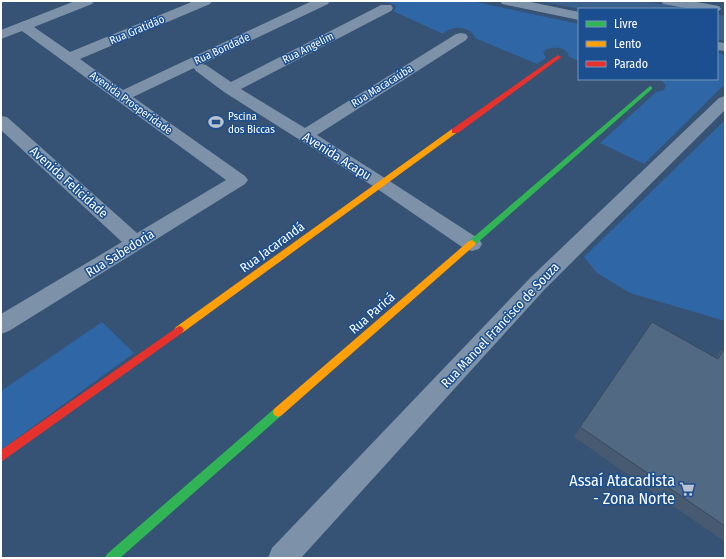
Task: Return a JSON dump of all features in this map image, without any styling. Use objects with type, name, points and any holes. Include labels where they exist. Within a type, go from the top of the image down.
[{"type":"street","points":[[1,35],[87,1]]},
{"type":"street","name":"Rua Gratidão","points":[[69,58],[205,1]]},
{"type":"street","name":"Rua Bondade","points":[[122,96],[322,1]]},
{"type":"street","points":[[507,1],[578,16]]},
{"type":"street","points":[[668,1],[708,8]]},
{"type":"street","name":"Rua Angelim","points":[[230,89],[386,8]]},
{"type":"street","name":"Avenida Prosperidade","points":[[24,26],[239,180]]},
{"type":"street","name":"Rua Macacaúba","points":[[304,136],[461,36]]},
{"type":"street","name":"Rua Jacarandá","points":[[1,457],[558,57]]},
{"type":"street","name":"Avenida Acapu","points":[[201,68],[230,89],[382,184],[472,244]]},
{"type":"street","name":"Rua Paricá","points":[[111,558],[650,88]]},
{"type":"street","name":"Rua Manoel Francisco de Souza","points":[[282,558],[538,283],[725,100]]},
{"type":"street","name":"Avenida Felicidade","points":[[1,121],[136,243]]},
{"type":"street","name":"Rua Sabedoria","points":[[4,318],[136,243],[239,180]]},
{"type":"shaded area","points":[[384,1],[472,1],[578,24],[578,61],[569,57],[568,53],[562,49],[550,48],[543,52],[546,58],[537,64],[475,38],[473,34],[465,29],[450,29],[443,34],[393,11],[396,7],[395,5]]},
{"type":"shaded area","points":[[540,1],[645,1],[683,8],[578,8]]},
{"type":"shaded area","points":[[718,14],[725,16],[725,41],[718,39]]},
{"type":"shaded area","points":[[718,53],[725,55],[725,84],[644,164],[600,143],[656,92],[664,90],[666,85],[661,80],[718,80]]},
{"type":"shaded area","points":[[725,120],[725,321],[630,293],[597,273],[584,257]]},
{"type":"shaded area","points":[[102,322],[134,353],[1,450],[1,391]]},
{"type":"building","name":"Assaí Atacadista - Zona Norte","points":[[652,322],[718,359],[725,347],[725,526],[580,427]]},
{"type":"traffic: fast","points":[[472,243],[650,88]]},
{"type":"traffic: fast","points":[[111,558],[278,412]]},
{"type":"traffic: slow","points":[[179,330],[455,131]]},
{"type":"traffic: slow","points":[[278,412],[472,243]]},
{"type":"traffic: jam","points":[[455,131],[558,57]]},
{"type":"traffic: jam","points":[[1,457],[179,330]]},
{"type":"place","name":"Pscina dos Biccas","points":[[216,122]]},
{"type":"place","name":"Assaí Atacadista - Zona Norte","points":[[687,489]]}]
